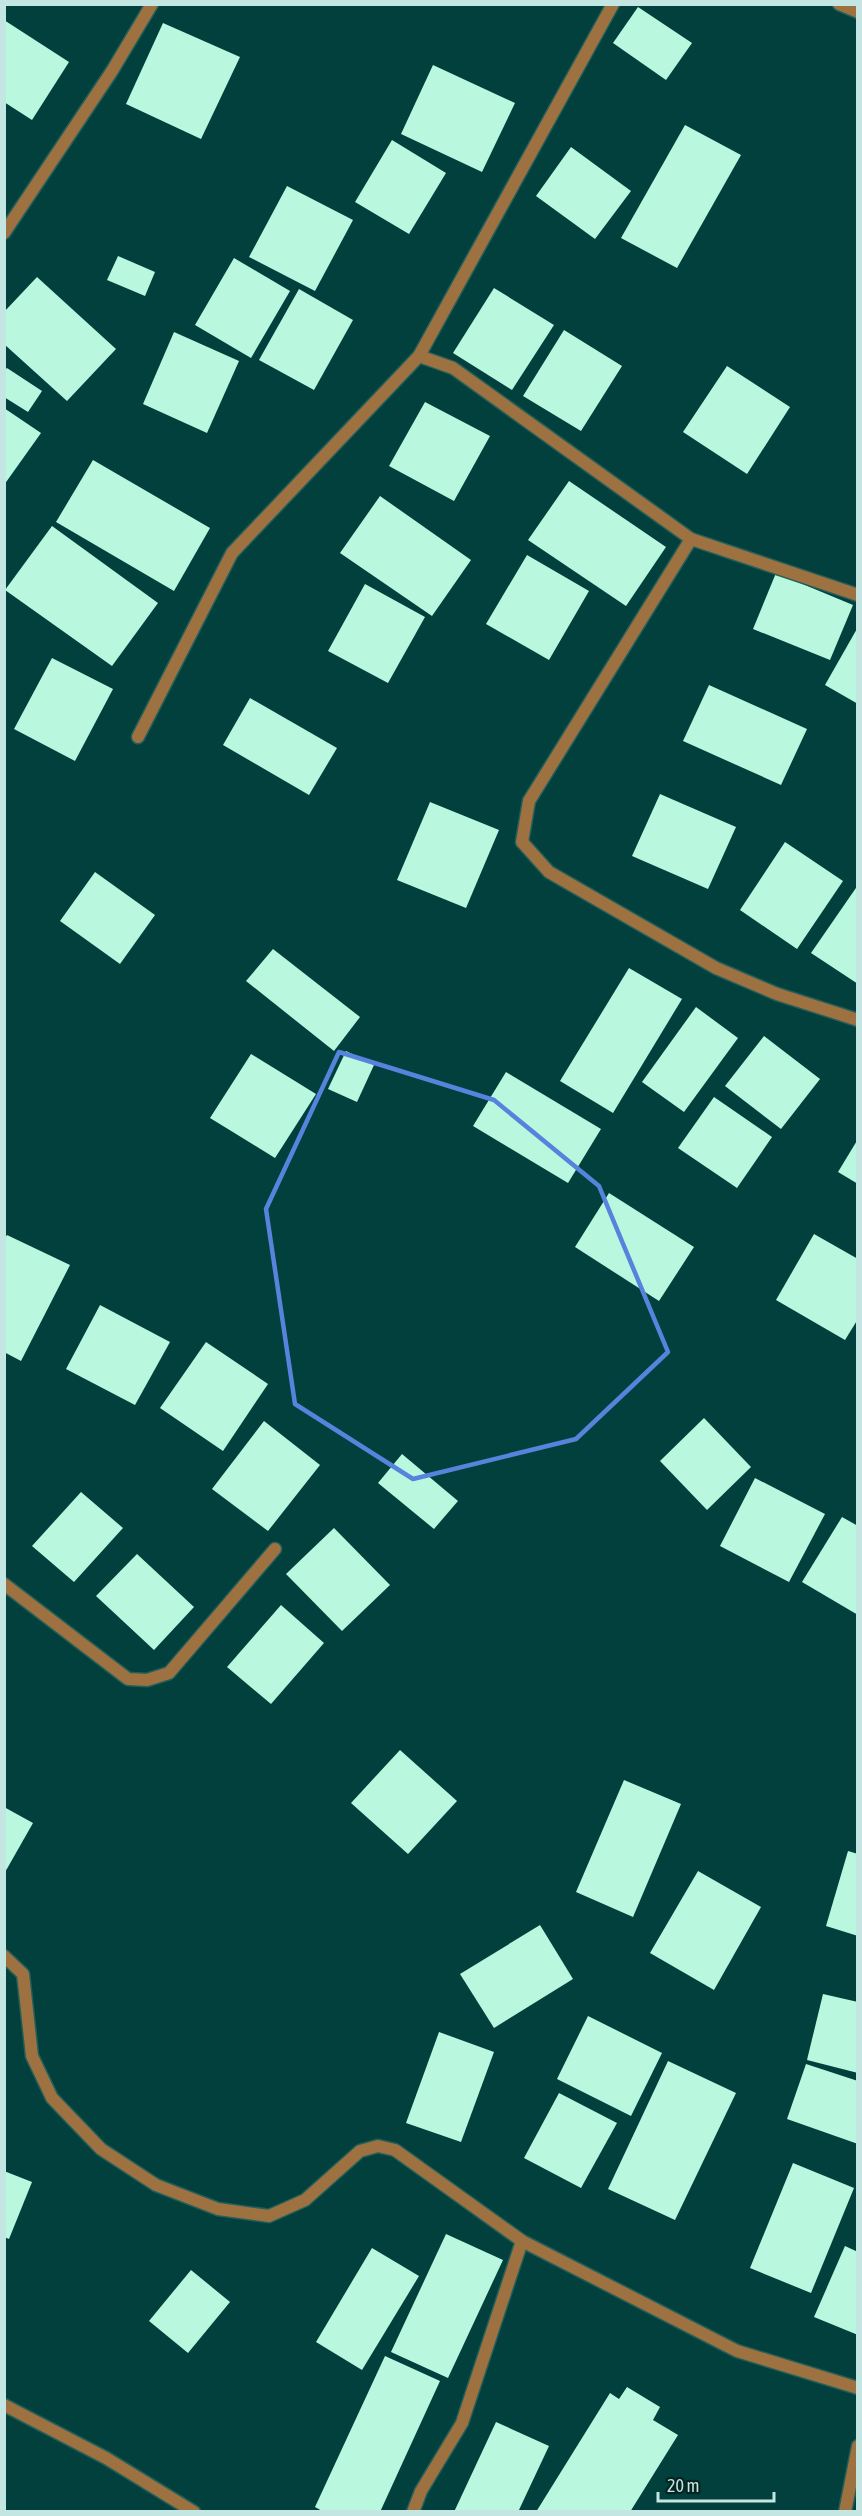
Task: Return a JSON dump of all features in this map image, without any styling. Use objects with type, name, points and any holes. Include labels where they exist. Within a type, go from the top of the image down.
[{"type":"street","points":[[4,233],[112,71],[152,4]]},
{"type":"street","points":[[138,737],[232,553],[419,356],[613,4]]},
{"type":"street","points":[[839,4],[858,12]]},
{"type":"street","points":[[419,356],[453,368],[691,539],[858,595]]},
{"type":"street","points":[[691,539],[530,801],[522,842],[549,872],[716,968],[777,994],[858,1020]]},
{"type":"street","points":[[4,1584],[128,1678],[147,1680],[169,1672],[275,1549]]},
{"type":"street","points":[[4,1956],[22,1974],[32,2056],[52,2098],[101,2148],[156,2185],[218,2209],[269,2216],[304,2200],[360,2151],[378,2146],[395,2151],[522,2241],[737,2351],[858,2388]]},
{"type":"street","points":[[412,2511],[421,2491],[462,2423],[522,2241]]},
{"type":"street","points":[[4,2405],[106,2458],[194,2511]]},
{"type":"street","points":[[845,2511],[858,2446]]},
{"type":"highlighted area","points":[[339,1052],[494,1100],[599,1186],[668,1352],[576,1439],[413,1479],[295,1404],[266,1209]]},
{"type":"building","points":[[638,7],[692,43],[666,80],[613,43]]},
{"type":"building","points":[[4,20],[69,62],[32,120],[4,102]]},
{"type":"building","points":[[163,23],[240,57],[201,139],[126,104]]},
{"type":"building","points":[[433,65],[515,103],[482,172],[401,134]]},
{"type":"building","points":[[685,125],[741,155],[677,268],[621,238]]},
{"type":"building","points":[[392,140],[446,173],[409,234],[355,202]]},
{"type":"building","points":[[571,147],[631,191],[595,239],[536,196]]},
{"type":"building","points":[[287,186],[353,220],[315,291],[249,257]]},
{"type":"building","points":[[118,256],[155,272],[145,296],[107,280]]},
{"type":"building","points":[[234,258],[290,291],[251,358],[195,325]]},
{"type":"building","points":[[37,277],[116,349],[67,401],[4,344],[4,312]]},
{"type":"building","points":[[494,288],[554,325],[512,390],[453,353]]},
{"type":"building","points":[[299,289],[353,320],[314,390],[259,360]]},
{"type":"building","points":[[564,330],[622,366],[581,431],[523,396]]},
{"type":"building","points":[[174,332],[239,361],[207,433],[143,404]]},
{"type":"building","points":[[727,366],[790,407],[747,474],[683,432]]},
{"type":"building","points":[[7,368],[42,391],[28,412],[4,397],[4,371]]},
{"type":"building","points":[[425,402],[490,436],[454,501],[389,466]]},
{"type":"building","points":[[4,408],[41,433],[4,485]]},
{"type":"building","points":[[93,460],[210,528],[174,591],[56,522]]},
{"type":"building","points":[[569,481],[666,547],[626,606],[528,540]]},
{"type":"building","points":[[380,496],[471,560],[432,616],[340,553]]},
{"type":"building","points":[[52,526],[158,603],[112,666],[5,590]]},
{"type":"building","points":[[527,555],[589,591],[549,660],[486,624]]},
{"type":"building","points":[[776,573],[853,605],[830,660],[753,629]]},
{"type":"building","points":[[365,584],[425,617],[388,683],[328,651]]},
{"type":"building","points":[[858,627],[858,704],[825,685]]},
{"type":"building","points":[[52,658],[113,689],[75,761],[14,729]]},
{"type":"building","points":[[709,685],[807,729],[781,785],[683,741]]},
{"type":"building","points":[[250,698],[337,748],[309,795],[223,745]]},
{"type":"building","points":[[660,794],[736,827],[708,889],[632,856]]},
{"type":"building","points":[[430,802],[499,830],[466,908],[397,880]]},
{"type":"building","points":[[785,842],[843,881],[797,949],[740,910]]},
{"type":"building","points":[[95,872],[155,915],[120,964],[60,921]]},
{"type":"building","points":[[858,885],[858,984],[811,953]]},
{"type":"building","points":[[273,949],[360,1017],[334,1051],[246,981]]},
{"type":"building","points":[[629,968],[682,999],[613,1113],[560,1081]]},
{"type":"building","points":[[696,1007],[738,1038],[684,1112],[642,1082]]},
{"type":"building","points":[[764,1036],[820,1079],[781,1129],[725,1086]]},
{"type":"building","points":[[346,1051],[374,1065],[357,1102],[328,1089]]},
{"type":"building","points":[[251,1054],[316,1094],[275,1158],[210,1118]]},
{"type":"building","points":[[506,1072],[601,1129],[568,1183],[473,1126]]},
{"type":"building","points":[[714,1097],[772,1137],[737,1188],[678,1148]]},
{"type":"building","points":[[858,1139],[858,1184],[838,1172]]},
{"type":"building","points":[[609,1193],[694,1247],[659,1301],[575,1247]]},
{"type":"building","points":[[814,1234],[858,1259],[858,1319],[845,1340],[776,1300]]},
{"type":"building","points":[[7,1235],[70,1265],[21,1361],[4,1352],[4,1240]]},
{"type":"building","points":[[100,1305],[170,1342],[135,1405],[66,1369]]},
{"type":"building","points":[[206,1342],[268,1384],[223,1451],[160,1408]]},
{"type":"building","points":[[704,1418],[751,1467],[707,1510],[660,1461]]},
{"type":"building","points":[[264,1421],[320,1465],[268,1531],[212,1489]]},
{"type":"building","points":[[402,1454],[458,1501],[434,1529],[378,1483]]},
{"type":"building","points":[[755,1478],[825,1514],[789,1582],[720,1546]]},
{"type":"building","points":[[81,1492],[123,1528],[74,1582],[32,1546]]},
{"type":"building","points":[[842,1517],[858,1526],[858,1615],[802,1582]]},
{"type":"building","points":[[334,1528],[390,1585],[342,1631],[286,1574]]},
{"type":"building","points":[[137,1554],[194,1607],[154,1650],[96,1596]]},
{"type":"building","points":[[281,1605],[324,1643],[271,1704],[227,1667]]},
{"type":"building","points":[[400,1750],[457,1801],[408,1854],[351,1803]]},
{"type":"building","points":[[624,1780],[681,1804],[633,1917],[576,1892]]},
{"type":"building","points":[[4,1807],[33,1823],[4,1874]]},
{"type":"building","points":[[848,1851],[858,1854],[858,1936],[826,1926]]},
{"type":"building","points":[[698,1871],[761,1907],[714,1990],[650,1953]]},
{"type":"building","points":[[540,1925],[573,1979],[494,2028],[460,1974]]},
{"type":"building","points":[[823,1994],[858,2002],[858,2073],[807,2060]]},
{"type":"building","points":[[588,2016],[662,2053],[631,2116],[557,2079]]},
{"type":"building","points":[[439,2032],[494,2052],[461,2142],[406,2123]]},
{"type":"building","points":[[668,2061],[736,2093],[675,2220],[608,2189]]},
{"type":"building","points":[[806,2064],[858,2081],[858,2144],[787,2119]]},
{"type":"building","points":[[559,2093],[617,2123],[581,2188],[524,2158]]},
{"type":"building","points":[[793,2163],[854,2188],[811,2293],[750,2268]]},
{"type":"building","points":[[4,2171],[32,2182],[9,2239],[4,2237]]},
{"type":"building","points":[[446,2234],[503,2260],[448,2378],[391,2352]]},
{"type":"building","points":[[845,2246],[858,2252],[858,2335],[814,2317]]},
{"type":"building","points":[[372,2248],[419,2276],[362,2370],[316,2342]]},
{"type":"building","points":[[191,2270],[230,2302],[188,2353],[149,2321]]},
{"type":"building","points":[[385,2356],[440,2381],[380,2512],[324,2512],[315,2507]]},
{"type":"building","points":[[627,2387],[660,2407],[653,2420],[678,2435],[630,2512],[536,2512],[610,2393],[619,2399]]},
{"type":"building","points":[[496,2422],[549,2446],[518,2512],[454,2512]]}]
